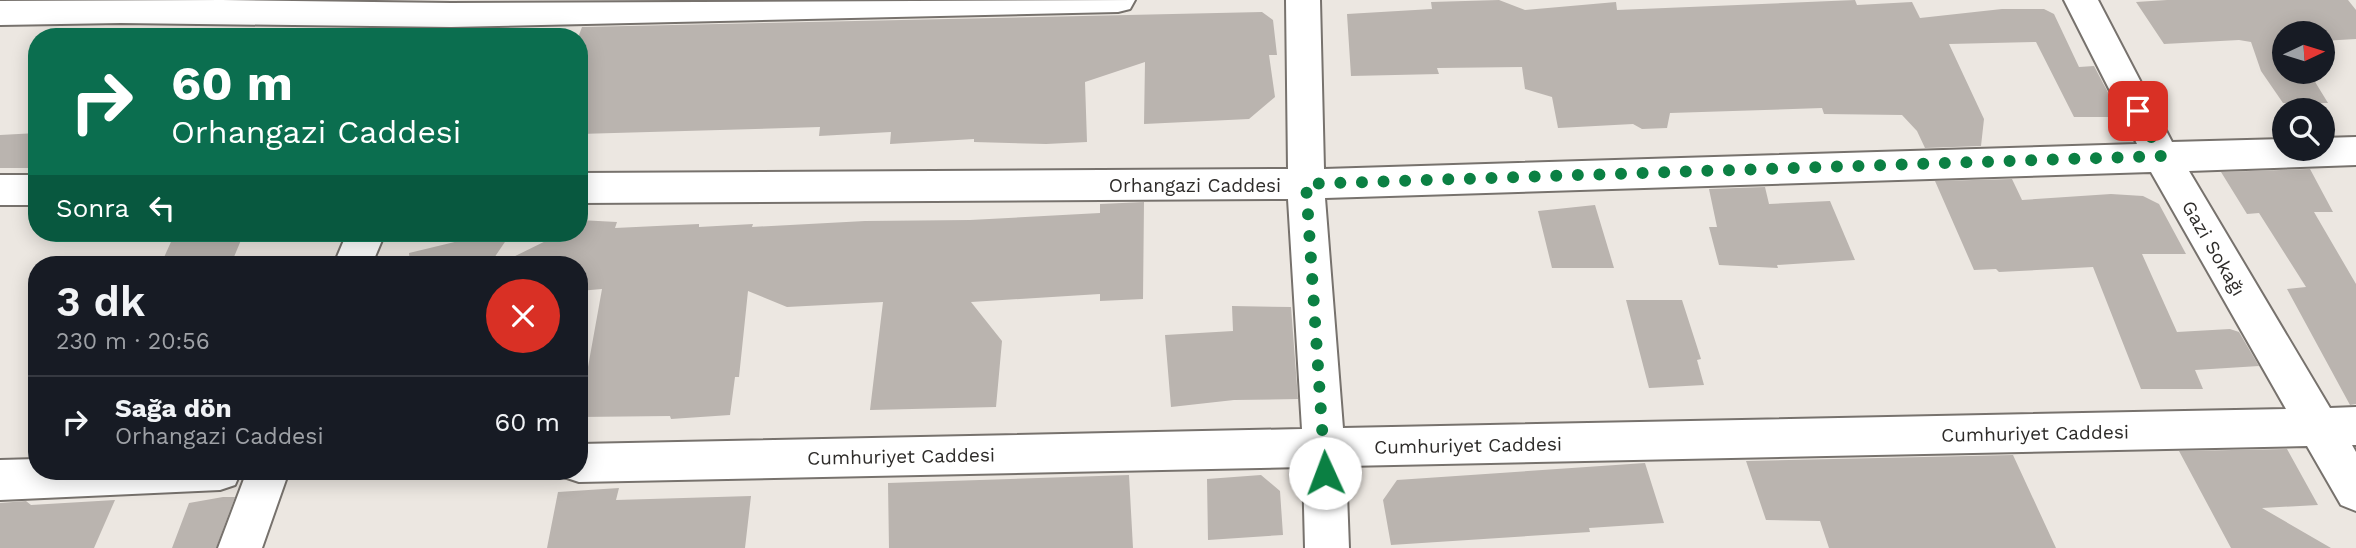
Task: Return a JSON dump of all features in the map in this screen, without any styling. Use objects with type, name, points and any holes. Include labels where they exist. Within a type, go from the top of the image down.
[{"type":"street","points":[[0,13],[124,6],[450,17],[749,4],[1118,0]]},
{"type":"street","points":[[1303,0],[1306,184],[1324,448],[1327,548]]},
{"type":"street","name":"Gazi Sokağı","points":[[2081,0],[2161,156],[2337,427],[2356,491]]},
{"type":"street","name":"Orhangazi Caddesi","points":[[588,188],[1306,184],[2356,151]]},
{"type":"street","points":[[0,190],[28,190]]},
{"type":"street","name":"Cumhuriyet Caddesi","points":[[588,463],[2337,427]]},
{"type":"street","points":[[0,480],[28,479]]},
{"type":"street","points":[[240,548],[265,480]]},
{"type":"building","points":[[1499,0],[1525,10],[1616,2],[1617,10],[1855,0],[1857,5],[1912,2],[1920,18],[2002,9],[2044,9],[2054,14],[2079,67],[2094,66],[2121,117],[2074,117],[2036,42],[1949,44],[1984,119],[1981,146],[1925,148],[1917,131],[1902,115],[1824,114],[1822,108],[1670,113],[1667,128],[1642,129],[1633,124],[1558,128],[1552,97],[1525,89],[1522,67],[1437,68],[1439,74],[1351,76],[1347,14],[1432,9],[1431,2]]},
{"type":"building","points":[[2348,0],[2356,10],[2356,39],[2335,40],[2335,21],[2272,21],[2272,84],[2316,84],[2325,98],[2280,98],[2261,71],[2251,42],[2239,40],[2164,44],[2136,2]]},
{"type":"building","points":[[1262,12],[1273,20],[1277,55],[1269,55],[1275,97],[1249,119],[1144,124],[1145,62],[1085,82],[1087,142],[1046,144],[974,142],[974,139],[890,144],[891,132],[819,136],[820,127],[588,134],[588,28],[582,27]]},
{"type":"building","points":[[28,133],[28,168],[0,168],[0,135]]},
{"type":"building","points":[[2310,169],[2333,212],[2314,212],[2356,284],[2356,404],[2350,405],[2287,289],[2306,287],[2259,213],[2247,214],[2221,172]]},
{"type":"building","points":[[2012,179],[2022,200],[2111,194],[2143,196],[2159,204],[2186,254],[2142,254],[2177,332],[2230,329],[2239,332],[2259,366],[2195,370],[2203,389],[2141,389],[2093,267],[1999,272],[1996,269],[1974,270],[1935,181]]},
{"type":"building","points":[[1765,187],[1769,204],[1830,201],[1855,260],[1777,265],[1778,268],[1719,265],[1709,227],[1717,227],[1709,189]]},
{"type":"building","points":[[1144,202],[1143,299],[1100,301],[1100,294],[971,302],[1002,341],[996,407],[870,410],[883,302],[787,307],[748,291],[739,377],[735,377],[730,415],[671,419],[670,416],[588,417],[588,367],[602,289],[588,290],[588,256],[515,256],[544,242],[588,242],[588,220],[617,222],[615,228],[699,224],[699,227],[753,224],[752,227],[865,221],[970,220],[1100,213],[1100,204]]},
{"type":"building","points":[[1595,205],[1614,268],[1552,268],[1538,211]]},
{"type":"building","points":[[171,242],[240,242],[234,256],[165,256]]},
{"type":"building","points":[[455,242],[505,242],[495,256],[409,256],[409,253]]},
{"type":"building","points":[[1626,300],[1682,300],[1701,359],[1697,360],[1704,385],[1649,388]]},
{"type":"building","points":[[1232,306],[1291,307],[1298,399],[1234,400],[1171,407],[1165,335],[1233,331]]},
{"type":"building","points":[[2287,449],[2318,505],[2262,508],[2331,548],[2231,548],[2179,451]]},
{"type":"building","points":[[2013,455],[2056,548],[1829,548],[1820,521],[1766,520],[1746,461]]},
{"type":"building","points":[[1645,463],[1664,523],[1589,528],[1590,532],[1391,545],[1383,500],[1397,480]]},
{"type":"building","points":[[1129,475],[1133,548],[889,548],[888,483]]},
{"type":"building","points":[[1261,475],[1280,491],[1283,535],[1208,540],[1207,479]]},
{"type":"building","points":[[619,488],[616,500],[751,496],[745,548],[547,548],[558,492]]},
{"type":"building","points":[[235,497],[216,548],[172,548],[189,503]]},
{"type":"building","points":[[115,500],[94,548],[0,548],[0,503],[26,501],[31,505]]},
{"type":"route","points":[[1325,473],[1306,184],[2161,156],[2138,111]]}]
